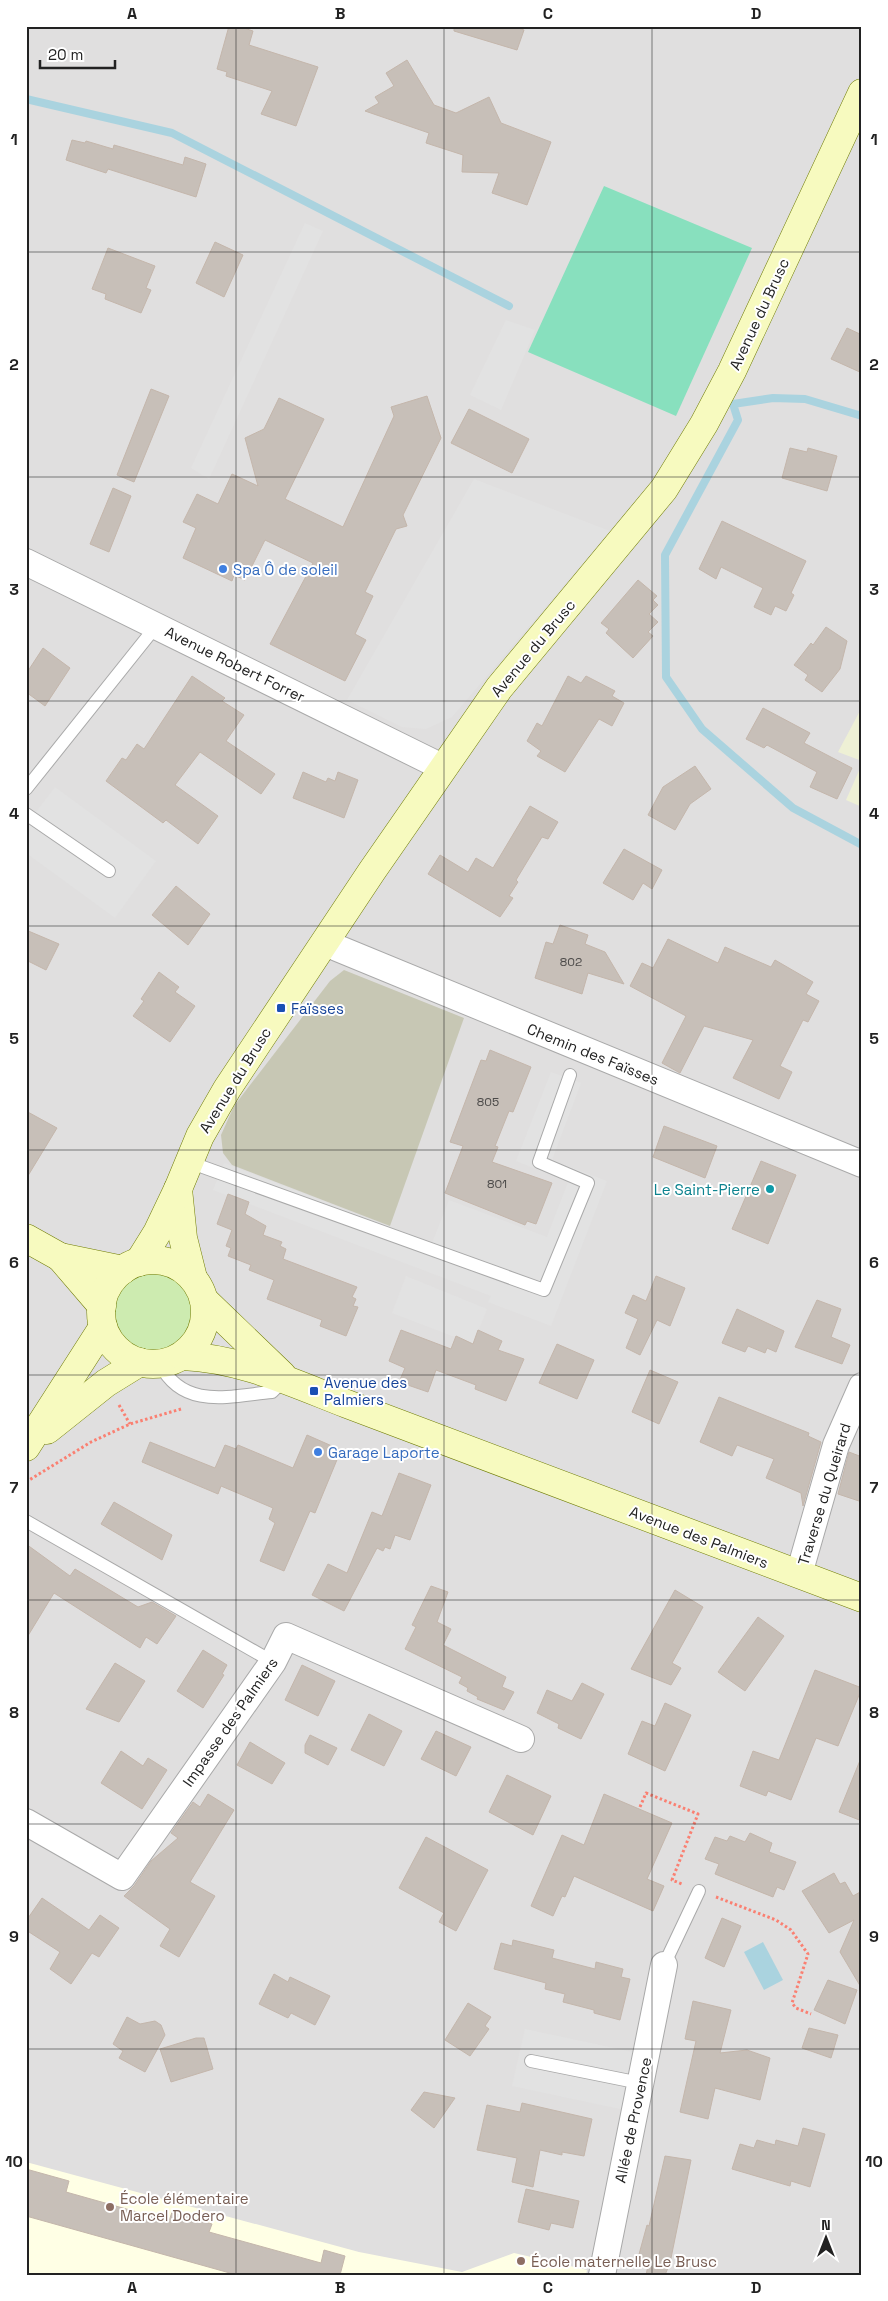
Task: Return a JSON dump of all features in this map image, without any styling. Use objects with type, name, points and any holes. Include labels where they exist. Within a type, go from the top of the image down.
[{"type":"street","name":"Avenue du Brusc","points":[[131,1266],[157,1233],[200,1136],[227,1089],[442,767],[499,688],[624,538],[669,480],[704,424],[732,371],[862,94]]},
{"type":"street","name":"Avenue Robert Forrer","points":[[26,562],[442,767]]},
{"type":"street","name":"Chemin des Faïsses","points":[[325,943],[862,1164]]},
{"type":"street","name":"Avenue du Brusc","points":[[178,1189],[183,1238],[199,1289]]},
{"type":"street","points":[[26,1238],[60,1256],[131,1266]]},
{"type":"street","points":[[60,1256],[102,1317],[111,1343],[124,1355],[160,1361]]},
{"type":"street","points":[[154,1260],[169,1262],[182,1268],[199,1289],[206,1316],[202,1331],[194,1345],[106,1383],[26,1447],[102,1317],[105,1292],[112,1280],[131,1266],[154,1260]]},
{"type":"street","name":"Avenue des Palmiers","points":[[199,1289],[285,1378]]},
{"type":"street","name":"Avenue des Palmiers","points":[[160,1361],[220,1359],[285,1378],[347,1404],[862,1598]]},
{"type":"street","name":"Traverse du Queirard","points":[[799,1574],[836,1445],[862,1386]]},
{"type":"street","name":"Impasse des Palmiers","points":[[26,1822],[122,1877],[273,1662],[286,1636],[521,1739]]},
{"type":"street","name":"Allée de Provence","points":[[602,2275],[664,1965]]},
{"type":"lane","points":[[26,789],[157,625]]},
{"type":"lane","points":[[26,814],[109,871]]},
{"type":"lane","points":[[189,1162],[544,1290],[588,1182],[539,1162],[570,1075]]},
{"type":"lane","points":[[160,1361],[167,1378],[178,1388],[206,1398],[272,1392],[285,1378]]},
{"type":"lane","points":[[26,1521],[273,1662]]},
{"type":"lane","points":[[664,1965],[699,1891]]},
{"type":"lane","points":[[531,2061],[640,2083]]},
{"type":"path","points":[[26,1482],[91,1442],[130,1424],[198,1405],[206,1398]]},
{"type":"path","points":[[640,1807],[646,1793],[698,1814],[672,1880],[776,1920],[792,1930],[808,1954],[792,2003],[796,2008],[811,2014]]},
{"type":"shaded area","points":[[26,26],[862,26],[862,2275],[26,2275]]},
{"type":"shaded area","points":[[305,223],[323,231],[209,479],[191,468]]},
{"type":"shaded area","points":[[506,320],[535,330],[501,410],[470,395]]},
{"type":"shaded area","points":[[474,479],[610,531],[452,717],[426,729],[402,727],[347,700]]},
{"type":"shaded area","points":[[862,707],[862,761],[838,752]]},
{"type":"shaded area","points":[[862,764],[862,807],[846,800]]},
{"type":"shaded area","points":[[55,787],[156,861],[115,918],[26,853],[26,825]]},
{"type":"shaded area","points":[[344,970],[464,1018],[390,1226],[232,1165],[223,1153],[221,1135],[234,1106],[330,981]]},
{"type":"shaded area","points":[[551,1072],[581,1083],[552,1160],[607,1181],[551,1326],[488,1302],[491,1296],[213,1190],[224,1163],[432,1243],[449,1200],[547,1237],[568,1182],[516,1161]]},
{"type":"shaded area","points":[[406,1276],[487,1309],[473,1344],[392,1313]]},
{"type":"shaded area","points":[[525,2029],[647,2055],[634,2112],[512,2086]]},
{"type":"shaded area","name":"École élémentaire Marcel Dodero","points":[[26,2162],[359,2252],[462,2272],[514,2253],[587,2270],[586,2275],[26,2275]]},
{"type":"green space","points":[[604,186],[752,248],[676,416],[528,352]]},
{"type":"green space","points":[[154,1260],[177,1266],[188,1274],[195,1286],[205,1316],[203,1330],[197,1342],[187,1352],[174,1359],[146,1363],[132,1359],[115,1346],[103,1327],[102,1315],[107,1288],[113,1279]]},
{"type":"water","points":[[763,1942],[783,1980],[764,1990],[744,1952]]},
{"type":"building","points":[[229,26],[238,26],[253,31],[249,45],[318,67],[296,126],[261,114],[272,91],[226,76],[227,72],[217,69]]},
{"type":"building","points":[[454,26],[513,26],[524,30],[517,50],[454,31]]},
{"type":"building","points":[[407,60],[434,105],[456,113],[489,97],[501,123],[551,142],[527,205],[492,193],[499,173],[462,172],[463,155],[426,143],[429,133],[365,111],[379,103],[375,97],[394,86],[386,73]]},
{"type":"building","points":[[72,140],[85,143],[86,141],[113,149],[114,145],[183,165],[185,157],[206,164],[196,197],[108,169],[106,173],[66,160]]},
{"type":"building","points":[[215,242],[243,255],[224,297],[196,283]]},
{"type":"building","points":[[108,248],[155,266],[146,288],[151,290],[141,313],[105,299],[106,294],[92,289]]},
{"type":"building","points":[[847,328],[862,335],[862,373],[831,359]]},
{"type":"building","points":[[151,389],[169,396],[134,482],[117,475]]},
{"type":"building","points":[[427,396],[441,438],[403,515],[407,526],[396,529],[365,592],[373,596],[355,634],[366,640],[345,681],[270,644],[313,563],[265,540],[245,580],[234,575],[232,581],[183,558],[196,528],[183,522],[197,494],[218,504],[232,474],[258,486],[245,438],[264,429],[279,398],[324,419],[285,499],[343,527],[394,416],[391,407]]},
{"type":"building","points":[[469,409],[529,439],[512,473],[451,443]]},
{"type":"building","points":[[790,448],[807,452],[808,448],[837,456],[827,491],[782,478]]},
{"type":"building","points":[[113,488],[131,496],[109,552],[90,544]]},
{"type":"building","points":[[722,521],[806,561],[791,593],[794,595],[786,611],[775,606],[771,615],[754,607],[763,588],[721,567],[716,579],[699,569]]},
{"type":"building","points":[[638,580],[657,596],[653,600],[658,605],[649,614],[658,622],[648,632],[653,636],[633,658],[606,633],[609,629],[601,623]]},
{"type":"building","points":[[826,627],[847,641],[840,669],[822,692],[805,680],[808,675],[794,665],[811,643],[813,645]]},
{"type":"building","points":[[43,648],[70,668],[45,706],[26,692],[26,674]]},
{"type":"building","points":[[192,676],[225,698],[222,701],[244,715],[226,741],[275,774],[261,794],[200,752],[175,785],[218,816],[198,844],[166,820],[163,823],[106,781],[122,758],[126,760],[137,744],[144,749]]},
{"type":"building","points":[[568,676],[581,683],[586,676],[615,691],[612,696],[624,703],[612,726],[599,719],[565,772],[537,756],[541,751],[527,741],[537,723],[542,726]]},
{"type":"building","points":[[763,708],[810,733],[804,743],[852,768],[837,799],[810,787],[817,772],[767,745],[764,748],[746,739]]},
{"type":"building","points":[[695,766],[711,789],[690,804],[675,830],[648,815],[663,787]]},
{"type":"building","points":[[303,772],[326,782],[328,778],[335,781],[338,772],[358,780],[344,818],[293,798]]},
{"type":"building","points":[[530,806],[558,822],[548,839],[542,837],[516,880],[518,882],[509,896],[513,898],[500,917],[428,874],[440,855],[468,872],[476,858],[493,868]]},
{"type":"building","points":[[624,849],[662,870],[652,889],[643,883],[633,900],[603,883]]},
{"type":"building","points":[[176,886],[210,914],[188,945],[152,915]]},
{"type":"building","points":[[560,925],[588,935],[585,944],[605,952],[624,984],[588,973],[582,994],[535,978],[546,942],[553,944]]},
{"type":"building","points":[[26,930],[59,944],[46,970],[26,960]]},
{"type":"building","points":[[668,939],[718,963],[725,947],[771,967],[775,960],[813,982],[806,994],[819,1001],[808,1022],[803,1020],[780,1066],[792,1072],[779,1099],[733,1078],[753,1040],[704,1026],[680,1073],[662,1063],[686,1016],[630,986],[642,963],[653,968]]},
{"type":"building","points":[[159,972],[179,987],[175,992],[195,1006],[170,1042],[133,1016],[144,1001],[141,999]]},
{"type":"building","points":[[490,1050],[531,1067],[513,1112],[509,1111],[495,1146],[498,1147],[492,1162],[552,1183],[536,1224],[527,1221],[525,1225],[445,1193],[463,1146],[450,1142],[481,1060],[486,1061]]},
{"type":"building","points":[[26,1111],[57,1128],[26,1179]]},
{"type":"building","points":[[664,1126],[717,1146],[705,1178],[653,1157]]},
{"type":"building","name":"Le Saint-Pierre","points":[[761,1161],[796,1175],[768,1244],[732,1229]]},
{"type":"building","points":[[228,1194],[249,1202],[245,1214],[266,1226],[263,1235],[282,1242],[280,1246],[286,1249],[283,1259],[357,1287],[352,1297],[356,1299],[353,1306],[358,1307],[346,1336],[320,1326],[322,1320],[267,1299],[274,1280],[249,1270],[251,1265],[228,1256],[231,1248],[226,1246],[232,1230],[217,1224]]},
{"type":"building","points":[[656,1276],[685,1288],[670,1326],[657,1320],[640,1355],[626,1348],[638,1319],[625,1313],[633,1295],[646,1301]]},
{"type":"building","points":[[817,1300],[841,1309],[831,1337],[850,1345],[842,1364],[795,1347]]},
{"type":"building","points":[[737,1309],[784,1331],[776,1352],[767,1348],[765,1353],[748,1346],[745,1352],[722,1343]]},
{"type":"building","points":[[401,1330],[451,1349],[456,1336],[473,1344],[478,1330],[502,1341],[498,1350],[524,1359],[506,1401],[475,1389],[476,1385],[436,1370],[428,1392],[399,1382],[405,1368],[389,1361]]},
{"type":"building","points":[[557,1344],[594,1360],[577,1399],[539,1383]]},
{"type":"building","points":[[650,1370],[678,1382],[659,1424],[632,1412]]},
{"type":"building","points":[[719,1397],[809,1433],[808,1436],[821,1442],[803,1506],[801,1493],[766,1478],[774,1459],[737,1445],[732,1456],[700,1442]]},
{"type":"building","points":[[307,1435],[341,1450],[315,1513],[310,1511],[284,1571],[260,1561],[275,1523],[269,1519],[273,1508],[221,1486],[218,1494],[142,1462],[150,1442],[215,1468],[225,1445],[236,1449],[238,1445],[293,1468]]},
{"type":"building","points":[[849,1452],[862,1457],[862,1502],[838,1494]]},
{"type":"building","points":[[399,1473],[431,1485],[410,1540],[395,1535],[390,1549],[385,1547],[383,1551],[377,1548],[344,1611],[312,1595],[328,1564],[347,1573],[372,1512],[382,1516]]},
{"type":"building","points":[[114,1502],[172,1535],[162,1560],[101,1524]]},
{"type":"building","points":[[26,1544],[70,1576],[75,1569],[138,1607],[152,1602],[176,1616],[157,1644],[146,1637],[140,1648],[54,1593],[26,1639]]},
{"type":"building","points":[[431,1586],[448,1592],[437,1622],[451,1629],[443,1645],[506,1677],[502,1687],[514,1692],[504,1710],[477,1699],[478,1697],[467,1691],[468,1688],[459,1683],[462,1677],[405,1649],[416,1627],[412,1625]]},
{"type":"building","points":[[675,1590],[703,1607],[672,1663],[681,1668],[671,1685],[631,1669]]},
{"type":"building","points":[[758,1617],[784,1636],[745,1691],[718,1672]]},
{"type":"building","points":[[203,1650],[227,1665],[222,1674],[224,1675],[203,1708],[177,1691]]},
{"type":"building","points":[[115,1663],[145,1681],[119,1722],[86,1709]]},
{"type":"building","points":[[302,1665],[335,1681],[318,1716],[285,1700]]},
{"type":"building","points":[[815,1670],[862,1688],[838,1746],[816,1738],[791,1800],[768,1791],[766,1796],[740,1786],[753,1751],[779,1760]]},
{"type":"building","points":[[582,1683],[604,1694],[581,1739],[558,1728],[559,1724],[537,1713],[547,1690],[572,1701]]},
{"type":"building","points":[[665,1703],[691,1715],[665,1771],[628,1754],[642,1721],[655,1726]]},
{"type":"building","points":[[369,1714],[402,1731],[384,1766],[351,1750]]},
{"type":"building","points":[[436,1731],[471,1747],[456,1776],[421,1759]]},
{"type":"building","points":[[310,1735],[337,1748],[328,1765],[305,1753],[305,1745]]},
{"type":"building","points":[[250,1742],[285,1763],[272,1784],[237,1765]]},
{"type":"building","points":[[121,1751],[143,1766],[148,1758],[167,1770],[142,1809],[101,1783]]},
{"type":"building","points":[[862,1759],[862,1821],[839,1812]]},
{"type":"building","points":[[507,1775],[551,1796],[533,1835],[489,1812]]},
{"type":"building","points":[[208,1794],[234,1810],[190,1882],[215,1896],[179,1957],[160,1946],[170,1929],[124,1896],[134,1886],[151,1861],[178,1838],[171,1833],[193,1802],[200,1807]]},
{"type":"building","points":[[604,1794],[672,1823],[647,1879],[664,1886],[653,1911],[574,1876],[565,1897],[562,1896],[553,1916],[531,1906],[562,1835],[584,1845]]},
{"type":"building","points":[[750,1833],[772,1843],[769,1852],[796,1862],[784,1890],[777,1887],[773,1897],[715,1874],[719,1864],[705,1859],[715,1837],[727,1841],[730,1836],[745,1842]]},
{"type":"building","points":[[426,1837],[488,1870],[456,1931],[439,1922],[444,1913],[399,1888]]},
{"type":"building","points":[[834,1873],[840,1884],[845,1882],[853,1896],[862,1891],[862,1989],[840,1952],[854,1920],[829,1933],[802,1891]]},
{"type":"building","points":[[42,1898],[89,1930],[100,1915],[119,1928],[99,1957],[92,1953],[71,1984],[50,1969],[60,1952],[26,1930],[26,1921]]},
{"type":"building","points":[[722,1918],[741,1926],[724,1967],[705,1958]]},
{"type":"building","points":[[513,1940],[554,1950],[552,1958],[595,1969],[596,1962],[623,1969],[621,1977],[630,1979],[620,2020],[594,2013],[594,2010],[563,2002],[565,1994],[545,1989],[546,1983],[494,1969],[501,1943],[512,1946]]},
{"type":"building","points":[[274,1974],[288,1982],[290,1977],[330,1996],[315,2025],[291,2013],[288,2018],[259,2004]]},
{"type":"building","points":[[828,1980],[857,1990],[845,2024],[814,2010]]},
{"type":"building","points":[[693,2001],[731,2010],[720,2053],[747,2050],[770,2058],[760,2100],[715,2088],[708,2119],[680,2112],[696,2041],[685,2039]]},
{"type":"building","points":[[468,2003],[491,2017],[485,2026],[489,2029],[470,2056],[445,2040]]},
{"type":"building","points":[[127,2017],[140,2024],[155,2021],[161,2025],[165,2035],[145,2072],[119,2058],[123,2051],[113,2044]]},
{"type":"building","points":[[809,2028],[838,2035],[831,2058],[802,2048]]},
{"type":"building","points":[[196,2038],[204,2038],[213,2069],[171,2082],[160,2049]]},
{"type":"building","points":[[424,2092],[455,2098],[434,2128],[411,2110]]},
{"type":"building","points":[[522,2103],[592,2119],[584,2156],[562,2152],[562,2155],[540,2150],[533,2187],[512,2182],[517,2158],[477,2150],[487,2105],[520,2112]]},
{"type":"building","points":[[803,2128],[825,2134],[810,2187],[791,2181],[790,2186],[732,2169],[740,2144],[754,2148],[757,2140],[775,2145],[776,2140],[798,2146]]},
{"type":"building","points":[[665,2156],[691,2160],[670,2263],[665,2275],[646,2275],[649,2261],[638,2258],[647,2225],[649,2226]]},
{"type":"building","points":[[26,2169],[69,2181],[66,2192],[169,2221],[172,2212],[212,2224],[209,2232],[321,2263],[324,2250],[345,2256],[340,2275],[237,2275],[26,2216]]},
{"type":"building","points":[[526,2189],[579,2201],[573,2228],[551,2223],[549,2230],[518,2222]]},
{"type":"waterway","points":[[26,99],[172,133],[509,306]]},
{"type":"waterway","points":[[862,416],[805,399],[773,398],[733,404],[738,420],[665,555],[666,677],[702,729],[793,808],[862,845]]},
{"type":"place","name":"Spa Ô de soleil","points":[[223,569]]},
{"type":"place","name":"Faïsses","points":[[281,1008]]},
{"type":"place","name":"Le Saint-Pierre","points":[[770,1189]]},
{"type":"place","name":"Avenue des Palmiers","points":[[314,1391]]},
{"type":"place","name":"Garage Laporte","points":[[318,1452]]},
{"type":"place","name":"École élémentaire Marcel Dodero","points":[[110,2207]]},
{"type":"place","name":"École maternelle Le Brusc","points":[[521,2261]]}]
